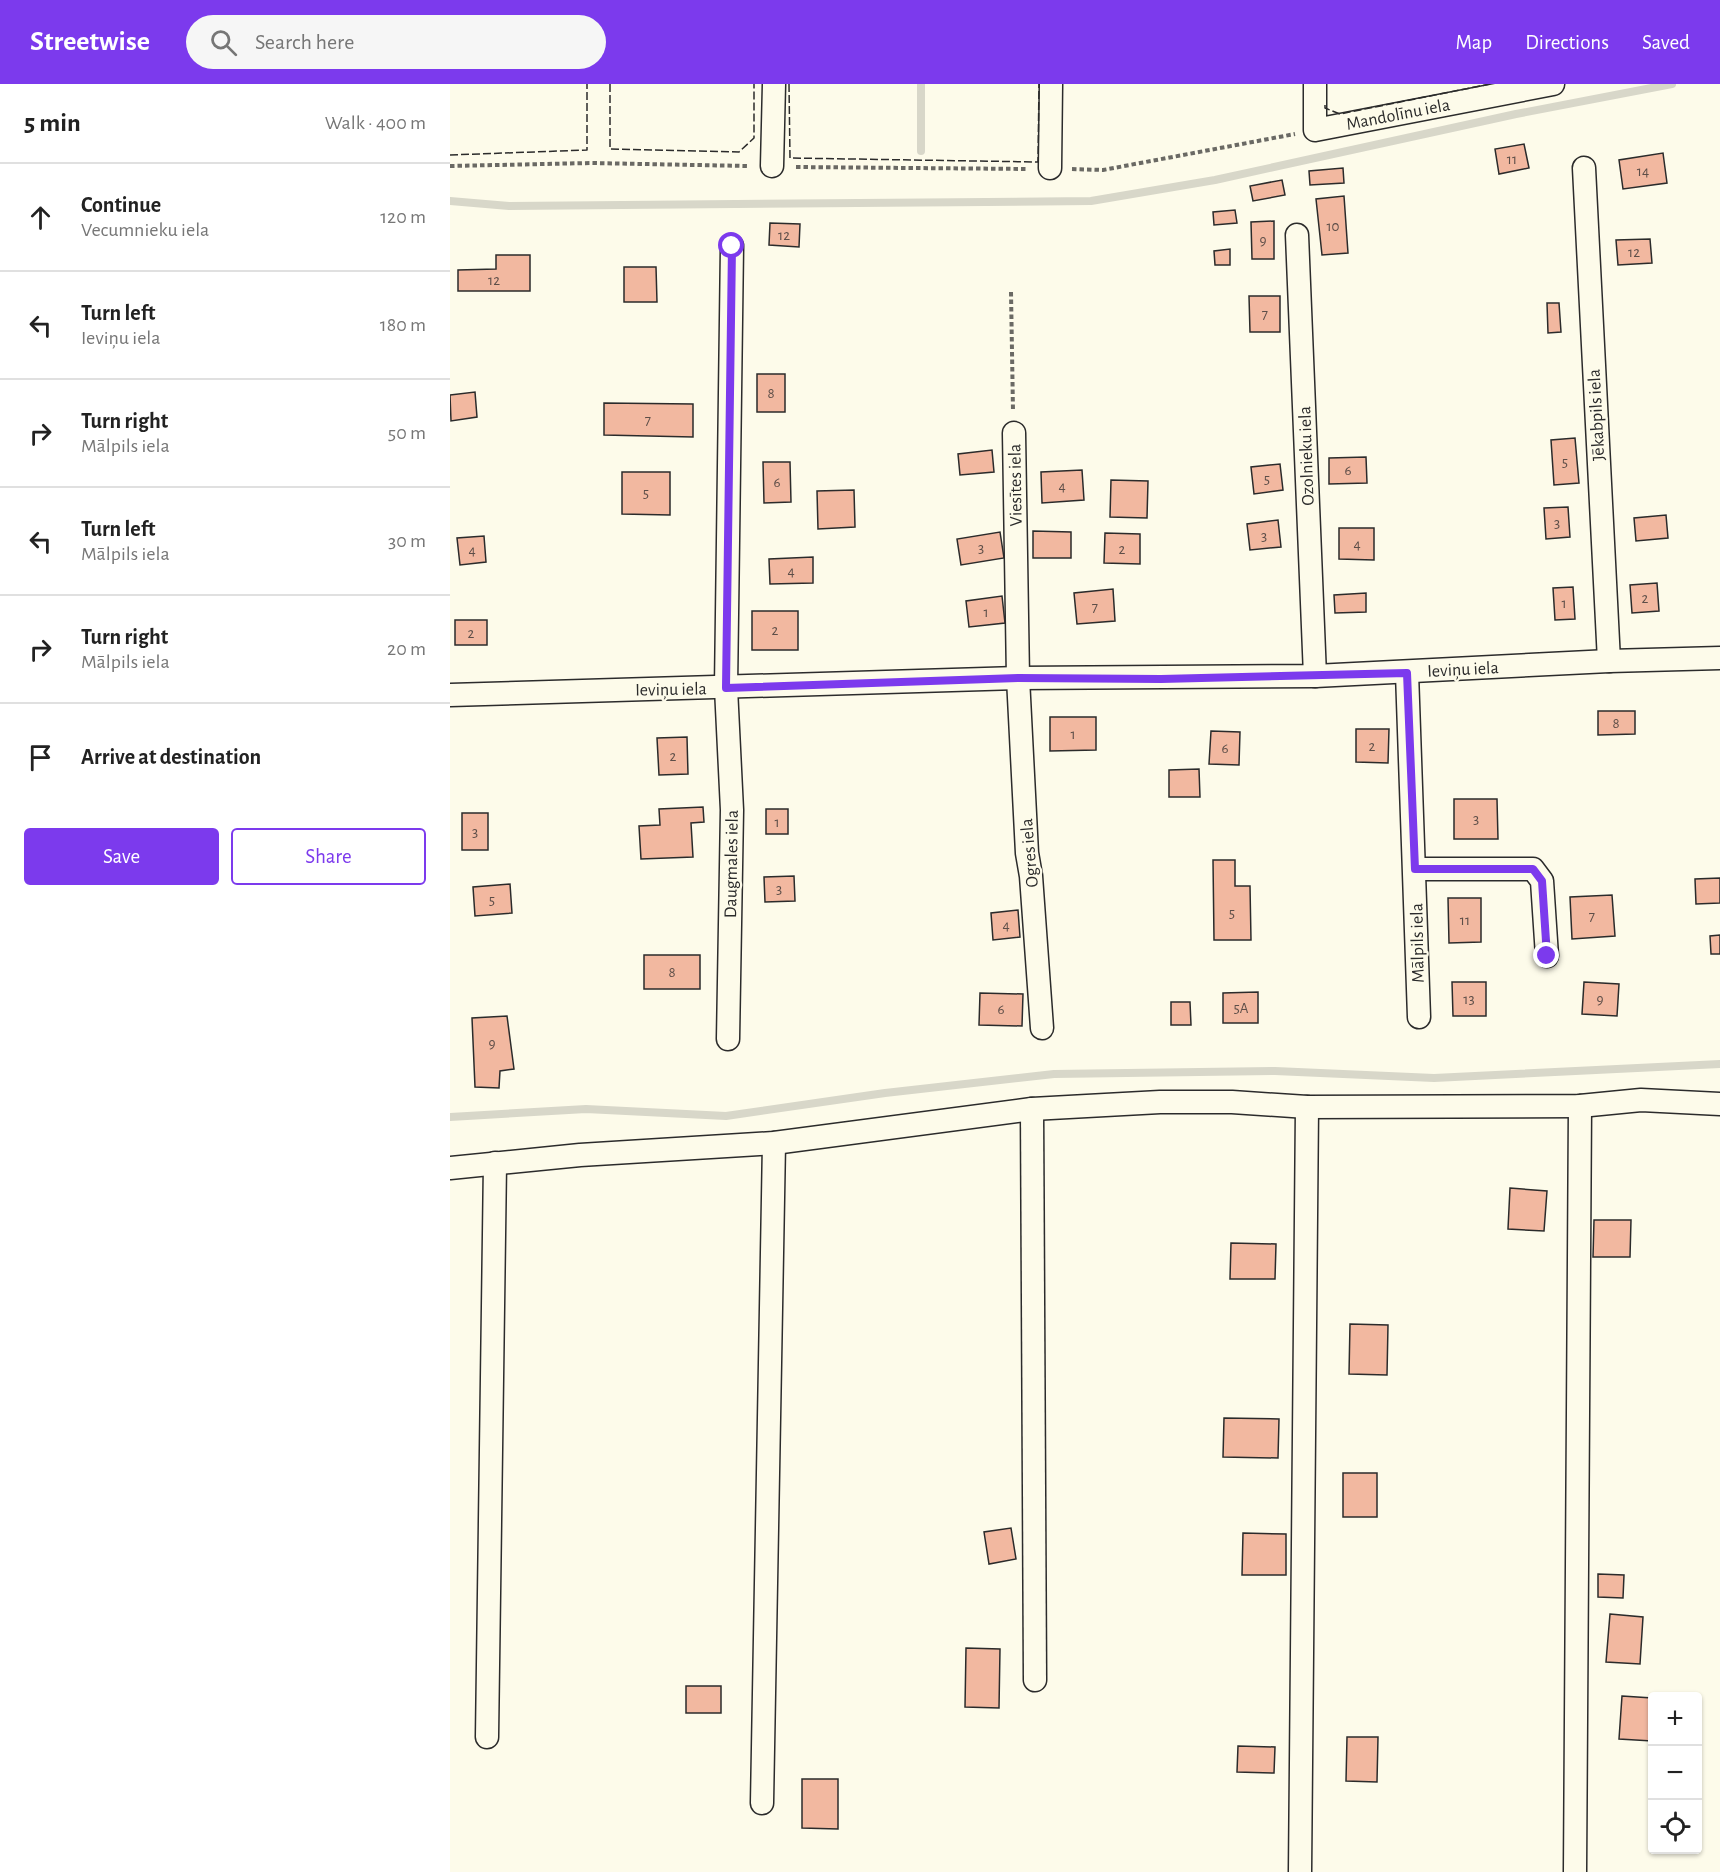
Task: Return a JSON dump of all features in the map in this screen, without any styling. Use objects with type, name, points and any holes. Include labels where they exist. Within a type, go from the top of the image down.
[{"type":"street","points":[[772,166],[774,84]]},
{"type":"street","points":[[1050,168],[1051,84]]},
{"type":"street","points":[[1315,84],[1315,130]]},
{"type":"street","name":"Mandolīnu iela","points":[[1315,130],[1553,84]]},
{"type":"street","name":"Jēkabpils iela","points":[[1584,168],[1609,661]]},
{"type":"street","name":"Ozolnieku iela","points":[[1297,235],[1315,676]]},
{"type":"street","name":"Daugmales iela","points":[[728,1039],[732,810],[726,688],[732,246]]},
{"type":"street","name":"Viesītes iela","points":[[1014,433],[1018,678]]},
{"type":"street","name":"Ieviņu iela","points":[[450,695],[1018,678],[1315,676],[1609,661],[1720,658]]},
{"type":"street","name":"Mālpils iela","points":[[1407,673],[1419,1017]]},
{"type":"street","name":"Ogres iela","points":[[1018,678],[1027,854],[1031,876],[1042,1028]]},
{"type":"street","points":[[1415,869],[1533,869],[1542,881],[1547,956]]},
{"type":"street","points":[[450,1168],[580,1155],[774,1143],[1032,1109],[1160,1102],[1232,1102],[1307,1107],[1580,1106],[1641,1100],[1720,1104]]},
{"type":"street","points":[[1575,1872],[1580,1106]]},
{"type":"street","points":[[1300,1872],[1307,1107]]},
{"type":"street","points":[[1032,1109],[1035,1680]]},
{"type":"street","points":[[762,1803],[774,1143]]},
{"type":"street","points":[[487,1737],[495,1163]]},
{"type":"path","points":[[450,166],[591,163],[1103,170],[1315,130]]},
{"type":"path","name":"Viesītes iela","points":[[1011,292],[1014,433]]},
{"type":"building","points":[[1524,144],[1529,168],[1499,174],[1495,149]]},
{"type":"building","points":[[1663,153],[1667,183],[1623,189],[1619,160]]},
{"type":"building","points":[[1343,168],[1344,183],[1310,185],[1309,171]]},
{"type":"building","points":[[1282,180],[1285,195],[1253,201],[1250,186]]},
{"type":"building","points":[[1344,196],[1348,253],[1322,255],[1316,199]]},
{"type":"building","points":[[1235,210],[1237,223],[1214,225],[1213,212]]},
{"type":"building","points":[[1274,221],[1274,259],[1252,259],[1251,222]]},
{"type":"building","points":[[770,223],[800,224],[799,247],[769,245]]},
{"type":"building","points":[[1650,239],[1652,263],[1618,265],[1616,240]]},
{"type":"building","points":[[1230,249],[1230,265],[1215,265],[1214,251]]},
{"type":"building","points":[[496,255],[530,255],[530,291],[458,291],[458,270],[496,269]]},
{"type":"building","points":[[624,267],[656,267],[657,302],[624,302]]},
{"type":"building","points":[[1249,296],[1280,296],[1280,332],[1250,332]]},
{"type":"building","points":[[1547,303],[1559,303],[1561,332],[1548,333]]},
{"type":"building","points":[[757,374],[785,374],[785,412],[757,412]]},
{"type":"building","points":[[475,392],[477,417],[451,421],[450,395]]},
{"type":"building","points":[[604,403],[693,404],[693,437],[604,435]]},
{"type":"building","points":[[1575,438],[1579,483],[1554,485],[1551,440]]},
{"type":"building","points":[[992,450],[994,472],[960,475],[958,454]]},
{"type":"building","points":[[1366,457],[1367,483],[1329,484],[1329,458]]},
{"type":"building","points":[[763,462],[790,462],[791,502],[764,503]]},
{"type":"building","points":[[1280,464],[1283,490],[1254,494],[1251,467]]},
{"type":"building","points":[[1082,470],[1084,500],[1042,503],[1041,472]]},
{"type":"building","points":[[622,472],[670,472],[670,515],[622,514]]},
{"type":"building","points":[[1111,480],[1148,481],[1147,518],[1110,517]]},
{"type":"building","points":[[854,490],[855,527],[818,529],[817,491]]},
{"type":"building","points":[[1568,507],[1570,537],[1546,539],[1544,508]]},
{"type":"building","points":[[1666,515],[1668,538],[1636,541],[1634,518]]},
{"type":"building","points":[[1278,520],[1281,547],[1250,550],[1247,524]]},
{"type":"building","points":[[1339,528],[1374,528],[1374,560],[1339,559]]},
{"type":"building","points":[[1033,531],[1071,532],[1071,558],[1033,558]]},
{"type":"building","points":[[1000,532],[1004,558],[961,565],[957,539]]},
{"type":"building","points":[[1105,533],[1140,534],[1140,564],[1104,563]]},
{"type":"building","points":[[484,536],[486,562],[460,565],[457,538]]},
{"type":"building","points":[[813,557],[813,583],[770,584],[769,559]]},
{"type":"building","points":[[1657,583],[1659,611],[1632,613],[1630,585]]},
{"type":"building","points":[[1573,587],[1575,619],[1555,620],[1553,588]]},
{"type":"building","points":[[1113,589],[1115,621],[1077,624],[1074,593]]},
{"type":"building","points":[[1366,593],[1366,612],[1335,613],[1334,595]]},
{"type":"building","points":[[1002,596],[1005,623],[969,627],[966,601]]},
{"type":"building","points":[[752,611],[798,611],[798,650],[752,650]]},
{"type":"building","points":[[455,620],[487,620],[487,645],[455,645]]},
{"type":"building","points":[[1598,711],[1635,711],[1635,734],[1598,735]]},
{"type":"building","points":[[1050,717],[1096,717],[1096,750],[1050,751]]},
{"type":"building","points":[[1356,729],[1389,729],[1388,763],[1356,762]]},
{"type":"building","points":[[1211,731],[1240,732],[1239,765],[1209,764]]},
{"type":"building","points":[[687,737],[688,774],[659,775],[657,738]]},
{"type":"building","points":[[1199,769],[1200,797],[1169,797],[1169,770]]},
{"type":"building","points":[[1454,799],[1497,799],[1498,839],[1454,839]]},
{"type":"building","points":[[703,807],[704,822],[691,823],[693,857],[641,859],[639,826],[660,825],[659,809]]},
{"type":"building","points":[[766,809],[788,809],[788,834],[766,834]]},
{"type":"building","points":[[462,813],[488,813],[488,850],[462,850]]},
{"type":"building","points":[[1213,860],[1235,860],[1235,886],[1250,886],[1251,940],[1214,940]]},
{"type":"building","points":[[794,876],[795,901],[765,902],[764,877]]},
{"type":"building","points":[[1720,878],[1720,903],[1696,904],[1695,879]]},
{"type":"building","points":[[510,884],[512,913],[475,916],[473,887]]},
{"type":"building","points":[[1612,895],[1615,936],[1572,939],[1570,897]]},
{"type":"building","points":[[1448,898],[1481,898],[1481,942],[1449,943]]},
{"type":"building","points":[[1018,910],[1020,937],[993,940],[991,913]]},
{"type":"building","points":[[1720,935],[1720,954],[1711,954],[1710,936]]},
{"type":"building","points":[[644,955],[700,955],[700,989],[644,989]]},
{"type":"building","points":[[1452,982],[1486,982],[1486,1016],[1453,1016]]},
{"type":"building","points":[[1584,982],[1619,984],[1617,1016],[1582,1014]]},
{"type":"building","points":[[1258,992],[1258,1023],[1223,1023],[1223,993]]},
{"type":"building","points":[[980,993],[1023,994],[1022,1026],[979,1025]]},
{"type":"building","points":[[1171,1002],[1190,1002],[1191,1025],[1171,1025]]},
{"type":"building","points":[[507,1016],[514,1069],[500,1071],[499,1088],[475,1087],[472,1018]]},
{"type":"building","points":[[1510,1188],[1547,1191],[1544,1231],[1508,1229]]},
{"type":"building","points":[[1594,1220],[1631,1220],[1630,1257],[1593,1257]]},
{"type":"building","points":[[1231,1243],[1276,1244],[1275,1279],[1230,1279]]},
{"type":"building","points":[[1350,1324],[1388,1325],[1387,1375],[1349,1374]]},
{"type":"building","points":[[1224,1418],[1279,1419],[1278,1458],[1223,1457]]},
{"type":"building","points":[[1343,1473],[1377,1473],[1377,1517],[1343,1517]]},
{"type":"building","points":[[1011,1528],[1016,1559],[989,1564],[984,1532]]},
{"type":"building","points":[[1243,1533],[1286,1534],[1286,1575],[1242,1575]]},
{"type":"building","points":[[1598,1574],[1624,1575],[1623,1598],[1598,1597]]},
{"type":"building","points":[[1610,1614],[1643,1617],[1640,1664],[1606,1662]]},
{"type":"building","points":[[966,1648],[1000,1649],[999,1708],[965,1707]]},
{"type":"building","points":[[686,1686],[721,1686],[721,1713],[686,1713]]},
{"type":"building","points":[[1622,1696],[1648,1698],[1648,1741],[1619,1739]]},
{"type":"building","points":[[1347,1737],[1378,1737],[1377,1782],[1346,1781]]},
{"type":"building","points":[[1238,1746],[1275,1747],[1274,1773],[1237,1772]]},
{"type":"building","points":[[802,1779],[838,1779],[838,1829],[802,1828]]},
{"type":"waterway","points":[[921,84],[921,151]]},
{"type":"waterway","points":[[450,201],[509,206],[1091,201],[1215,180],[1516,114],[1672,84]]},
{"type":"waterway","points":[[450,1117],[586,1109],[726,1116],[885,1093],[1054,1074],[1275,1071],[1434,1078],[1720,1064]]},
{"type":"fence","points":[[450,155],[587,150],[587,84]]},
{"type":"fence","points":[[610,84],[610,149],[739,152],[754,138],[754,84]]},
{"type":"fence","points":[[789,84],[790,158],[1038,162],[1039,84]]},
{"type":"fence","points":[[1325,105],[1325,108],[1340,114],[1490,84]]},
{"type":"route","points":[[732,246],[726,688],[1018,678],[1161,679],[1407,673],[1415,869],[1533,869],[1542,881],[1547,956]]}]
